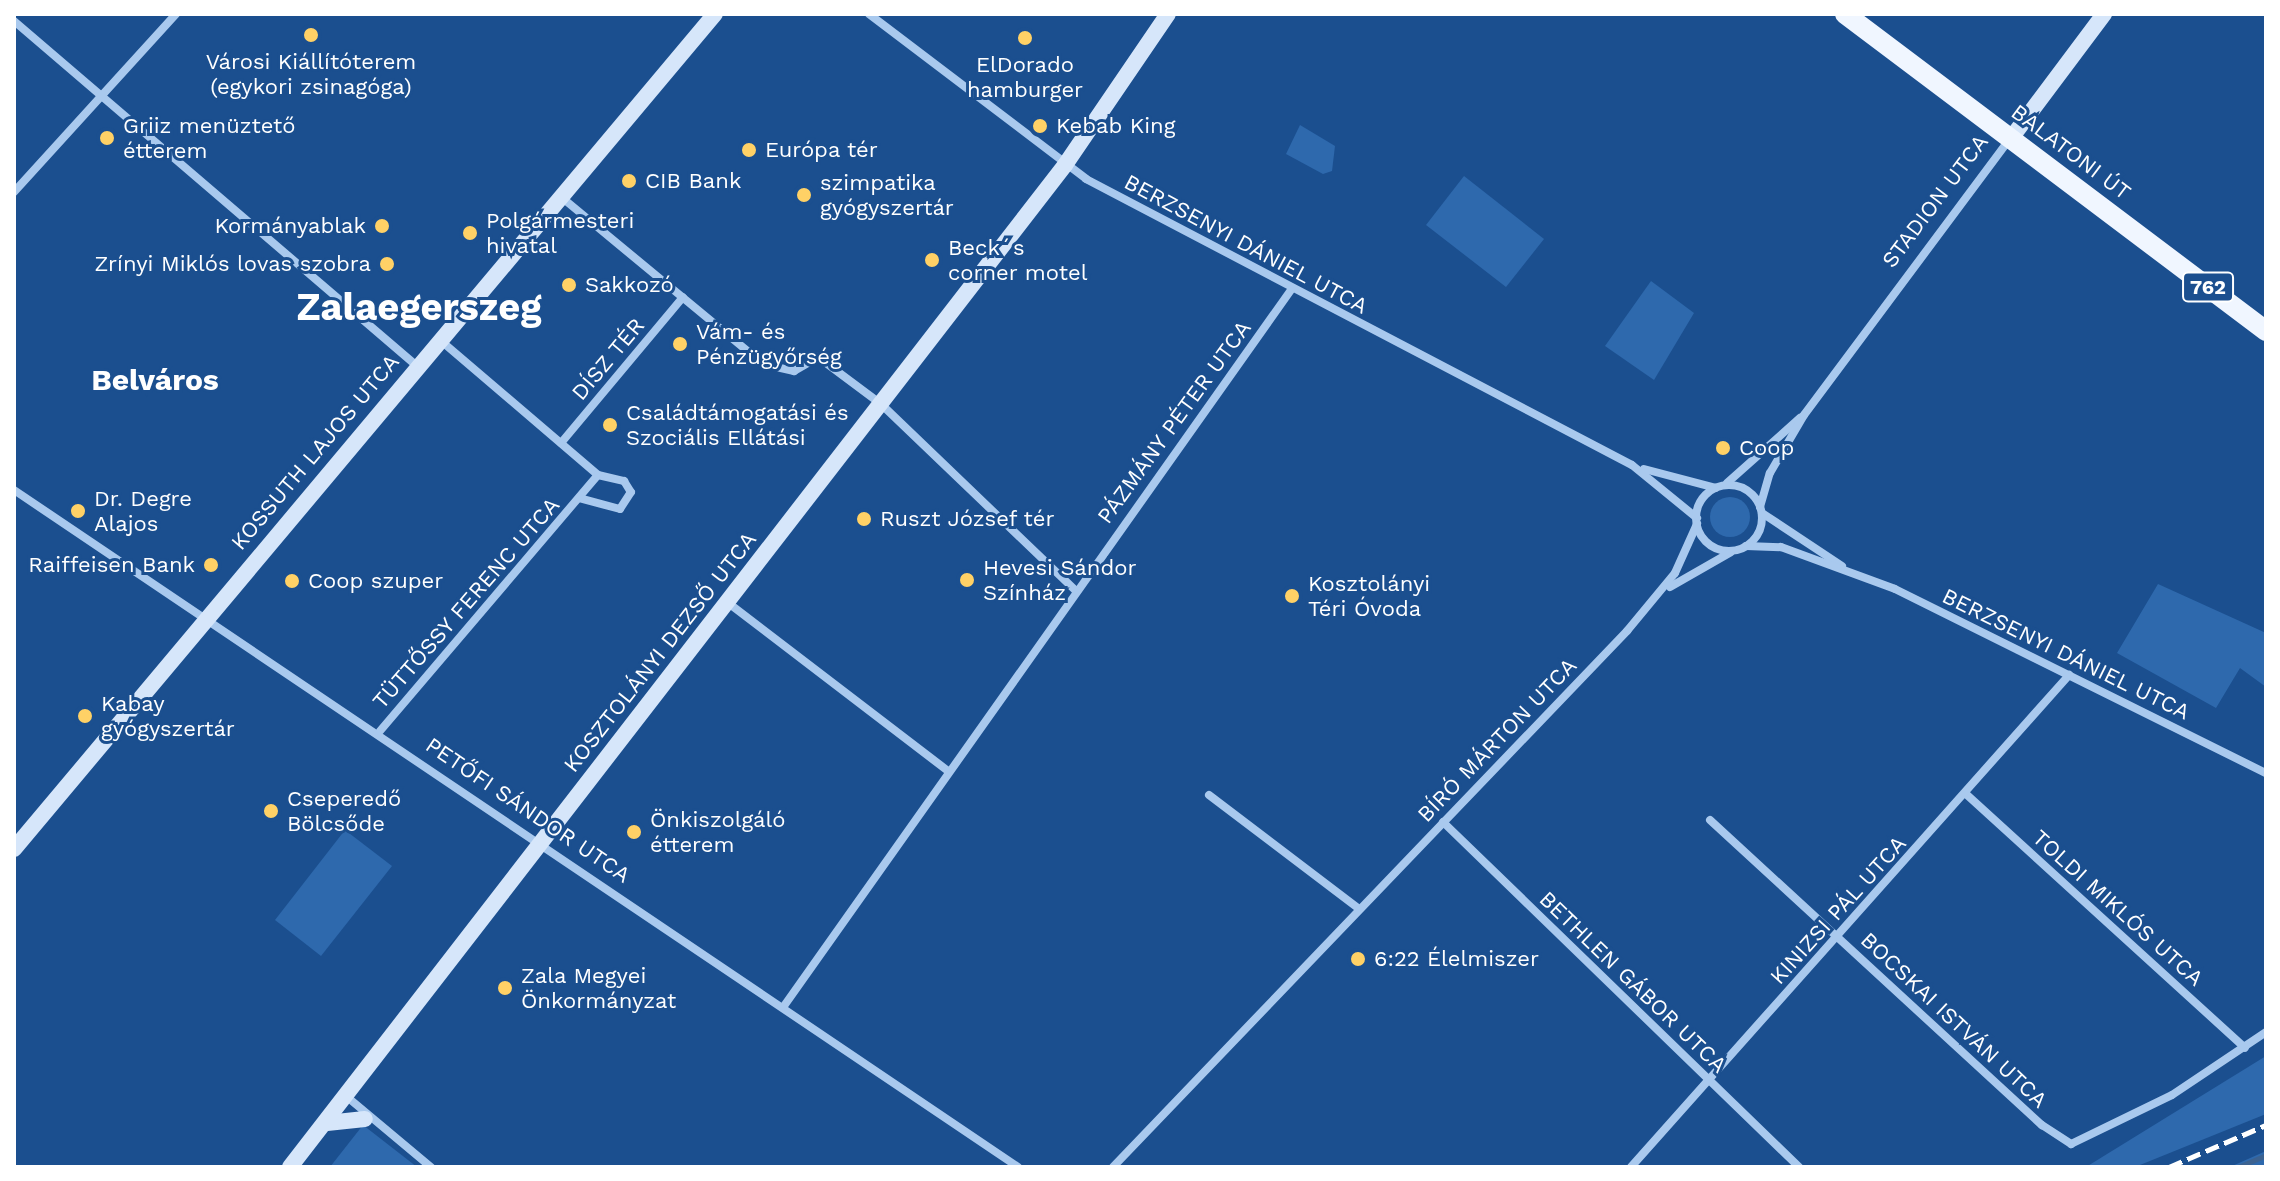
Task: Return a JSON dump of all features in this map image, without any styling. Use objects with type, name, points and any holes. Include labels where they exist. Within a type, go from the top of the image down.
[{"type":"main road","name":"KOSSUTH LAJOS UTCA","points":[[14,849],[203,618],[715,14]]},
{"type":"main road","name":"KOSZTOLÁNYI DEZSŐ UTCA","points":[[290,1167],[1065,165],[1168,14]]},
{"type":"main road","name":"BALATONI ÚT","points":[[1845,14],[2266,331]]},
{"type":"main road","name":"STADION UTCA","points":[[2012,137],[2104,14]]},
{"type":"main road","points":[[317,1132],[341,1116],[365,1119]]},
{"type":"street","points":[[14,192],[176,14]]},
{"type":"street","name":"BERZSENYI DÁNIEL UTCA","points":[[869,14],[1065,165],[1291,290],[1632,465],[1697,521]]},
{"type":"street","points":[[14,21],[417,366]]},
{"type":"street","name":"STADION UTCA","points":[[1761,510],[1770,473],[1804,415],[2012,137]]},
{"type":"street","points":[[560,196],[772,368],[794,371],[818,357],[881,404],[1075,590]]},
{"type":"street","name":"PÁZMÁNY PÉTER UTCA","points":[[784,1006],[1075,590],[1291,290]]},
{"type":"street","name":"DÍSZ TÉR","points":[[561,443],[683,297]]},
{"type":"street","points":[[439,340],[598,475],[624,481],[631,492],[627,504],[606,508],[579,498]]},
{"type":"street","name":"STADION UTCA","points":[[1719,486],[1804,415]]},
{"type":"street","name":"BERZSENYI DÁNIEL UTCA","points":[[1632,465],[1719,486]]},
{"type":"street","name":"TÜTTŐSSY FERENC UTCA","points":[[380,731],[598,475]]},
{"type":"street","points":[[1719,486],[1743,488],[1761,510],[1760,530],[1746,546],[1735,550],[1711,545],[1697,521],[1719,486]]},
{"type":"street","name":"PETŐFI SÁNDOR UTCA","points":[[14,490],[542,840],[1018,1167]]},
{"type":"street","name":"BERZSENYI DÁNIEL UTCA","points":[[1761,510],[1849,570]]},
{"type":"street","name":"BÍRÓ MÁRTON UTCA","points":[[1660,594],[1697,521]]},
{"type":"street","name":"BERZSENYI DÁNIEL UTCA","points":[[1746,546],[1781,547],[1849,570],[2266,773]]},
{"type":"street","name":"BÍRÓ MÁRTON UTCA","points":[[1113,1167],[1660,594],[1735,550]]},
{"type":"street","points":[[727,602],[948,771]]},
{"type":"street","name":"KINIZSI PÁL UTCA","points":[[1631,1167],[2069,675]]},
{"type":"street","name":"TOLDI MIKLÓS UTCA","points":[[1966,794],[2245,1048]]},
{"type":"street","points":[[1209,795],[1359,909]]},
{"type":"street","name":"BOCSKAI ISTVÁN UTCA","points":[[1710,820],[2042,1125],[2071,1144],[2172,1095],[2245,1048]]},
{"type":"street","name":"BETHLEN GÁBOR UTCA","points":[[1443,822],[1799,1167]]},
{"type":"street","points":[[2245,1048],[2266,1032]]},
{"type":"street","points":[[346,1096],[365,1119],[431,1167]]},
{"type":"shaded area","points":[[1300,125],[1335,146],[1332,171],[1323,174],[1286,154]]},
{"type":"shaded area","points":[[1464,176],[1544,239],[1506,287],[1426,225]]},
{"type":"shaded area","points":[[1651,281],[1694,313],[1654,380],[1605,346]]},
{"type":"shaded area","points":[[1730,497],[1744,503],[1750,517],[1744,531],[1730,537],[1716,531],[1710,517],[1716,503]]},
{"type":"shaded area","points":[[2158,584],[2266,633],[2266,687],[2240,668],[2216,708],[2117,653]]},
{"type":"shaded area","points":[[345,830],[392,866],[321,956],[275,920]]},
{"type":"shaded area","points":[[2266,1056],[2266,1114],[2135,1167],[2086,1167]]},
{"type":"shaded area","points":[[363,1125],[417,1167],[330,1167]]},
{"type":"shaded area","points":[[2266,1151],[2266,1167],[2230,1167]]},
{"type":"waterway","points":[[2238,1167],[2266,1155]]},
{"type":"railway","points":[[2169,1167],[2266,1125]]},
{"type":"place","name":"Városi Kiállítóterem (egykori zsinagóga)","points":[[311,35]]},
{"type":"place","name":"ElDorado hamburger","points":[[1025,38]]},
{"type":"place","name":"Kebab King","points":[[1040,126]]},
{"type":"place","name":"Griiz menüztető étterem","points":[[107,138]]},
{"type":"place","name":"Európa tér","points":[[749,150]]},
{"type":"place","name":"CIB Bank","points":[[629,181]]},
{"type":"place","name":"szimpatika gyógyszertár","points":[[804,195]]},
{"type":"place","name":"Kormányablak","points":[[382,226]]},
{"type":"place","name":"Polgármesteri hivatal","points":[[470,233]]},
{"type":"place","name":"Beck´s corner motel","points":[[932,260]]},
{"type":"place","name":"Zrínyi Miklós lovas szobra","points":[[387,264]]},
{"type":"place","name":"Sakkozó","points":[[569,285]]},
{"type":"place","name":"Vám- és Pénzügyőrség","points":[[680,344]]},
{"type":"place","name":"Családtámogatási és Szociális Ellátási","points":[[610,425]]},
{"type":"place","name":"Coop","points":[[1723,448]]},
{"type":"place","name":"Dr. Degre Alajos","points":[[78,511]]},
{"type":"place","name":"Ruszt József tér","points":[[864,519]]},
{"type":"place","name":"Raiffeisen Bank","points":[[211,565]]},
{"type":"place","name":"Hevesi Sándor Színház","points":[[967,580]]},
{"type":"place","name":"Coop szuper","points":[[292,581]]},
{"type":"place","name":"Kosztolányi Téri Óvoda","points":[[1292,596]]},
{"type":"place","name":"Kabay gyógyszertár","points":[[85,716]]},
{"type":"place","name":"Cseperedő Bölcsőde","points":[[271,811]]},
{"type":"place","name":"Önkiszolgáló étterem","points":[[634,832]]},
{"type":"place","name":"6:22 Élelmiszer","points":[[1358,959]]},
{"type":"place","name":"Zala Megyei Önkormányzat","points":[[505,988]]},
{"type":"district","name":"Zalaegerszeg","points":[[419,308]]},
{"type":"district","name":"Belváros","points":[[155,380]]}]
